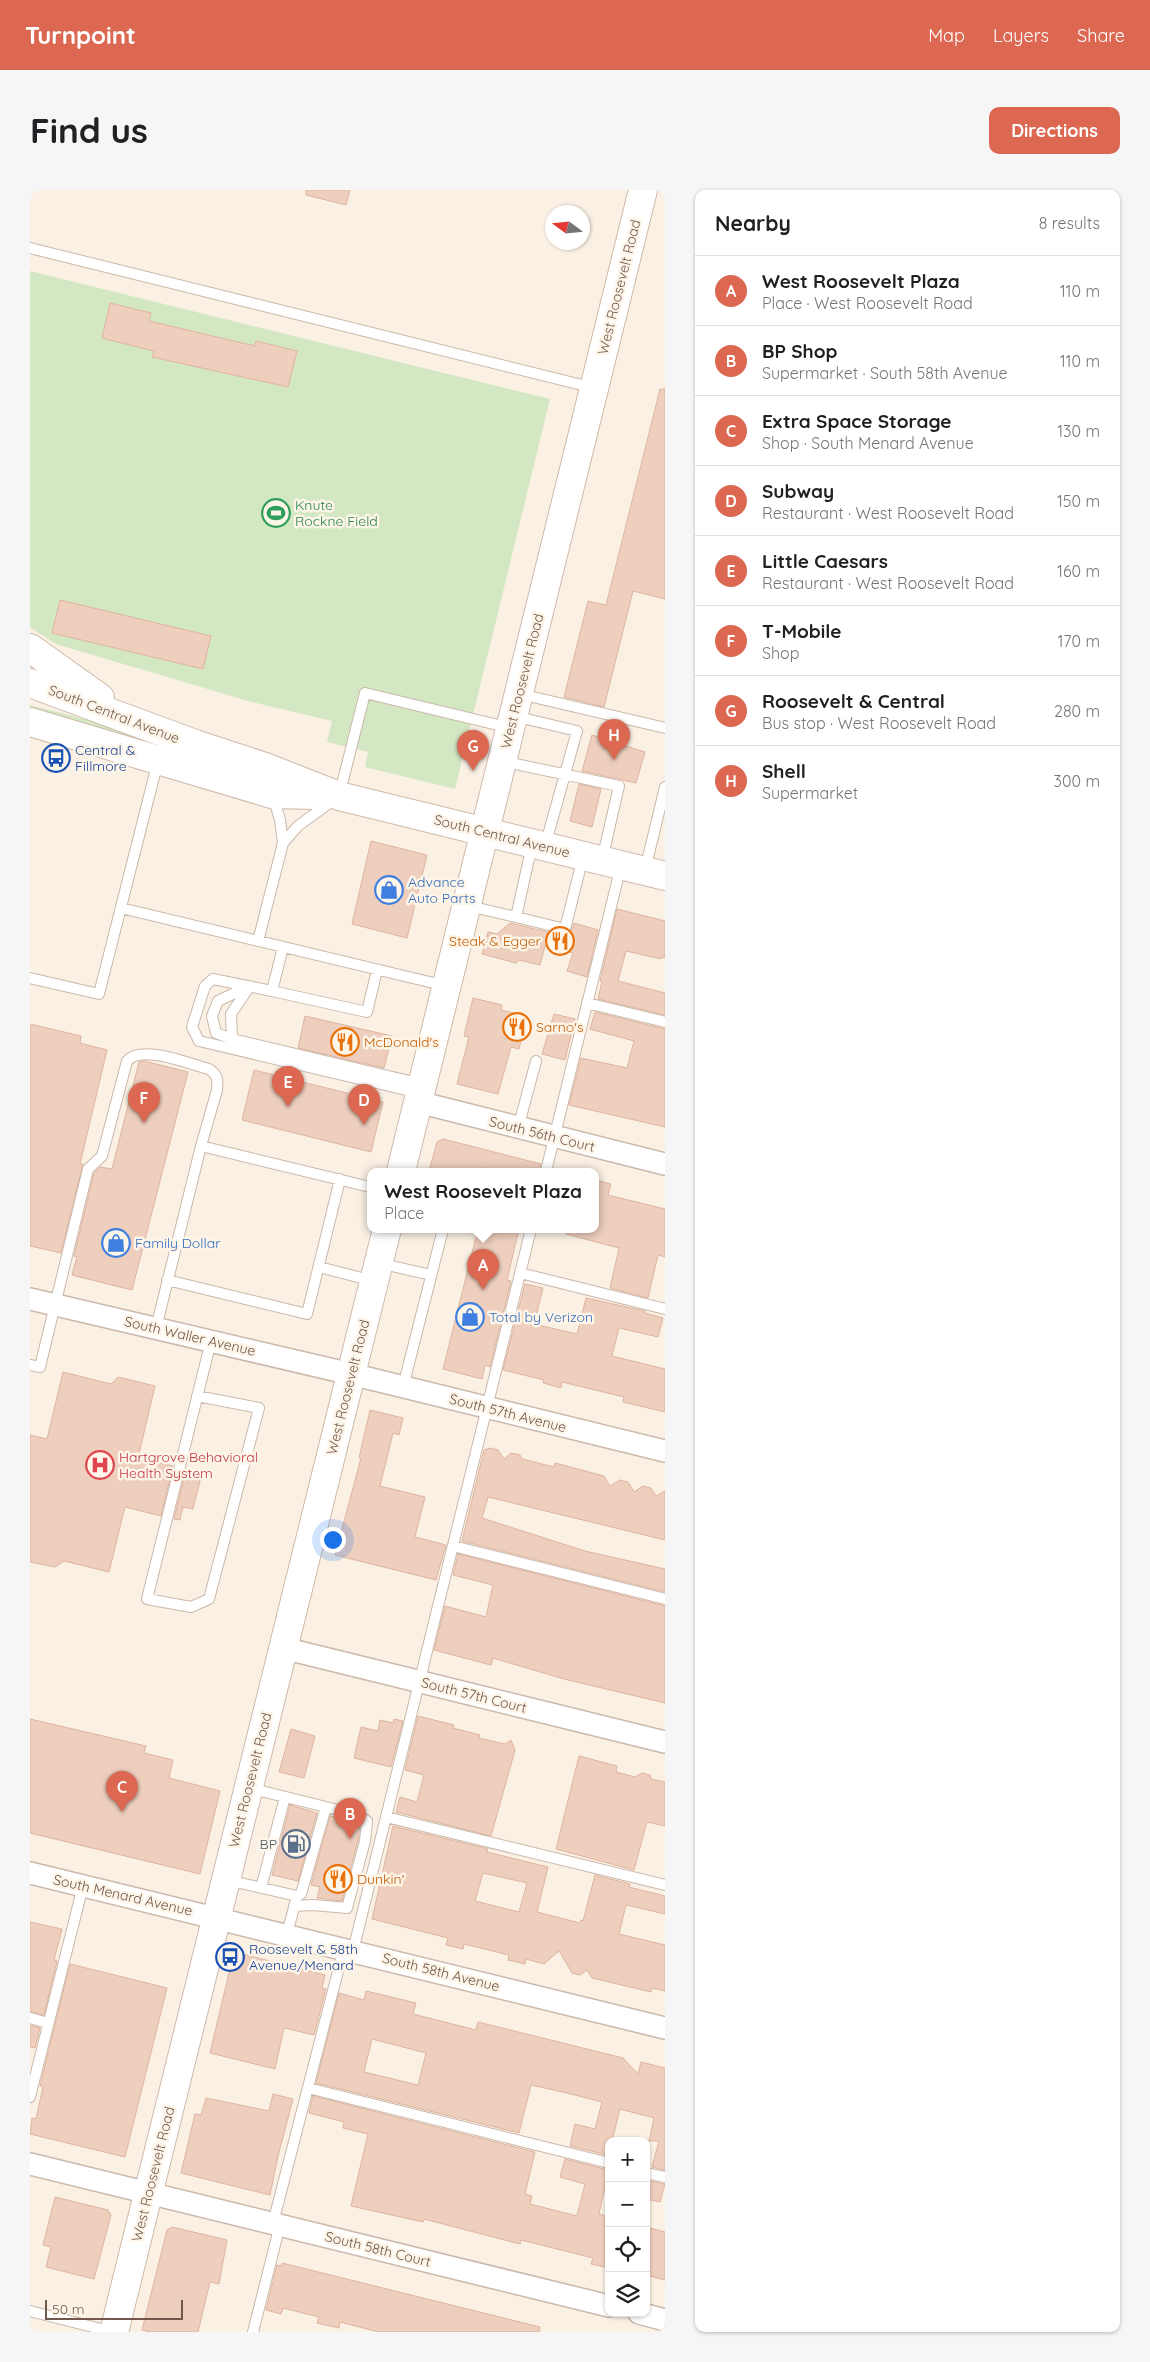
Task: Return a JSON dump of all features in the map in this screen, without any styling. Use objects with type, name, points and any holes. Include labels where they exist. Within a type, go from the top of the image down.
[{"type":"main road","name":"West Roosevelt Road","points":[[402,1168],[642,190]]},
{"type":"main road","points":[[30,648],[123,716]]},
{"type":"main road","name":"South Central Avenue","points":[[30,683],[340,796],[635,869]]},
{"type":"main road","name":"South Central Avenue","points":[[30,722],[272,794],[340,796]]},
{"type":"main road","points":[[30,728],[63,732]]},
{"type":"main road","name":"West Roosevelt Road","points":[[114,2332],[386,1233]]},
{"type":"street","name":"South 56th Court","points":[[420,1093],[518,1128],[665,1164]]},
{"type":"street","name":"South Waller Avenue","points":[[30,1299],[351,1374]]},
{"type":"street","name":"South 57th Avenue","points":[[351,1374],[665,1452]]},
{"type":"street","name":"South 57th Court","points":[[283,1648],[665,1742]]},
{"type":"street","name":"South Menard Avenue","points":[[30,1873],[216,1917]]},
{"type":"street","name":"South 58th Avenue","points":[[216,1917],[665,2028]]},
{"type":"street","name":"South 58th Court","points":[[30,2164],[605,2305]]},
{"type":"street","points":[[650,2316],[665,2320]]},
{"type":"lane","points":[[30,248],[594,388]]},
{"type":"lane","points":[[283,843],[298,826],[340,796],[365,693],[514,713],[665,728]]},
{"type":"lane","points":[[514,713],[577,731],[565,773],[516,917]]},
{"type":"lane","points":[[30,978],[99,994],[159,760]]},
{"type":"lane","points":[[502,761],[619,786],[635,869]]},
{"type":"lane","points":[[547,1168],[587,1003],[665,787]]},
{"type":"lane","points":[[258,941],[283,843],[280,820],[272,794]]},
{"type":"lane","points":[[467,905],[565,929],[635,869]]},
{"type":"lane","points":[[121,908],[447,986]]},
{"type":"lane","points":[[272,991],[283,947]]},
{"type":"lane","points":[[377,970],[367,1012],[213,979],[205,986],[192,1027],[199,1041],[420,1093]]},
{"type":"lane","points":[[232,1039],[231,1014],[250,986]]},
{"type":"lane","points":[[250,986],[218,1001],[212,1016],[216,1033],[420,1093]]},
{"type":"lane","points":[[587,1003],[665,1022]]},
{"type":"lane","points":[[30,1365],[40,1367],[88,1169],[102,1156],[127,1061],[137,1054],[150,1054],[209,1069],[215,1073],[218,1081],[156,1328]]},
{"type":"lane","points":[[518,1128],[536,1061]]},
{"type":"lane","points":[[201,1146],[367,1186]]},
{"type":"lane","points":[[167,1280],[307,1314],[340,1179]]},
{"type":"lane","points":[[403,1387],[442,1233]]},
{"type":"lane","points":[[253,2332],[308,2088],[386,1817],[530,1233]]},
{"type":"lane","points":[[319,1267],[431,1276]]},
{"type":"lane","points":[[520,1273],[665,1309]]},
{"type":"lane","points":[[197,1396],[259,1408],[209,1600],[191,1607],[147,1598],[197,1396],[211,1341]]},
{"type":"lane","points":[[453,1546],[665,1599]]},
{"type":"lane","points":[[226,1880],[261,1888],[295,1901],[313,1905],[347,1908],[365,1840],[368,1821],[355,1814],[248,1788]]},
{"type":"lane","points":[[261,1888],[285,1797]]},
{"type":"lane","points":[[287,1934],[295,1901],[301,1894],[326,1807]]},
{"type":"lane","points":[[386,1817],[665,1885]]},
{"type":"lane","points":[[30,2097],[83,1886]]},
{"type":"lane","points":[[30,2018],[48,2022]]},
{"type":"lane","points":[[308,2088],[605,2162]]},
{"type":"lane","points":[[650,2173],[665,2177]]},
{"type":"lane","points":[[30,2311],[114,2332]]},
{"type":"green space","name":"Knute Rockne Field","points":[[30,271],[550,399],[455,789],[365,767],[368,752],[327,742],[332,721],[248,701],[56,644],[30,627]]},
{"type":"green space","points":[[30,705],[96,722],[211,762],[30,710]]},
{"type":"building","points":[[306,190],[350,190],[346,205],[306,195]]},
{"type":"building","points":[[110,303],[151,313],[149,321],[255,346],[256,341],[297,351],[288,387],[152,357],[154,351],[102,338]]},
{"type":"building","points":[[660,389],[665,389],[665,599],[633,591],[604,707],[564,697],[588,601],[606,605]]},
{"type":"building","points":[[60,600],[211,636],[203,669],[52,633]]},
{"type":"building","points":[[592,735],[645,752],[636,783],[582,771]]},
{"type":"building","points":[[579,784],[601,789],[592,827],[570,821]]},
{"type":"building","name":"Advance Auto Parts","points":[[371,841],[427,855],[407,938],[352,924]]},
{"type":"building","points":[[617,909],[665,921],[665,958],[661,957],[661,959],[626,951],[618,981],[665,993],[665,1015],[598,999],[602,981],[600,981]]},
{"type":"building","points":[[510,923],[564,936],[570,933],[574,923],[598,930],[587,977],[567,971],[573,953],[545,946],[540,965],[519,960],[516,963],[482,954],[488,932],[497,934]]},
{"type":"building","points":[[473,998],[502,1005],[501,1010],[527,1016],[519,1049],[511,1047],[498,1094],[457,1084],[469,1037],[464,1036]]},
{"type":"building","points":[[595,1012],[665,1029],[665,1127],[569,1105],[581,1058],[627,1068],[634,1041],[590,1029]]},
{"type":"building","points":[[554,1014],[575,1019],[565,1060],[542,1054]]},
{"type":"building","name":"McDonald's","points":[[305,1016],[392,1036],[384,1068],[298,1048]]},
{"type":"building","points":[[30,1024],[81,1036],[80,1043],[107,1050],[80,1164],[83,1164],[61,1253],[30,1246]]},
{"type":"building","points":[[144,1061],[188,1072],[132,1290],[72,1275],[77,1257],[74,1256],[94,1173],[100,1167],[112,1169],[139,1062]]},
{"type":"building","points":[[254,1070],[383,1102],[371,1152],[242,1120]]},
{"type":"building","points":[[443,1139],[541,1164],[540,1168],[430,1168],[437,1142]]},
{"type":"building","points":[[599,1181],[611,1184],[608,1195],[665,1209],[665,1257],[658,1255],[648,1298],[610,1288],[619,1248],[566,1234],[599,1233]]},
{"type":"building","points":[[477,1233],[518,1233],[507,1280],[511,1281],[490,1367],[485,1365],[482,1379],[443,1369]]},
{"type":"building","points":[[525,1284],[543,1288],[534,1324],[577,1334],[586,1298],[645,1311],[645,1313],[663,1318],[658,1337],[619,1328],[612,1356],[665,1369],[665,1412],[623,1402],[624,1397],[562,1382],[561,1388],[543,1383],[544,1380],[503,1370]]},
{"type":"building","name":"Hartgrove Behavioral Health System","points":[[63,1372],[111,1384],[118,1377],[155,1386],[138,1458],[173,1466],[161,1516],[125,1507],[109,1572],[64,1561],[55,1567],[30,1562],[30,1435],[47,1439]]},
{"type":"building","points":[[370,1410],[403,1418],[399,1435],[393,1433],[380,1486],[425,1497],[415,1537],[446,1545],[436,1580],[335,1555],[361,1458],[359,1458]]},
{"type":"building","points":[[491,1448],[498,1450],[504,1459],[511,1453],[520,1455],[522,1459],[554,1467],[555,1463],[604,1476],[610,1486],[620,1480],[628,1482],[634,1492],[643,1486],[651,1488],[656,1496],[665,1491],[665,1540],[488,1497],[482,1518],[585,1551],[665,1569],[665,1592],[462,1541],[484,1450]]},
{"type":"building","points":[[186,1469],[202,1473],[193,1509],[183,1507],[180,1520],[174,1519]]},
{"type":"building","points":[[458,1554],[665,1606],[665,1703],[564,1679],[493,1658],[491,1665],[434,1650],[445,1606],[486,1617],[493,1585],[453,1575]]},
{"type":"building","points":[[418,1716],[454,1725],[453,1728],[480,1735],[479,1738],[505,1744],[511,1740],[515,1750],[491,1836],[396,1812],[400,1797],[417,1802],[424,1775],[405,1770]]},
{"type":"building","points":[[30,1719],[146,1746],[144,1753],[173,1760],[169,1778],[220,1791],[200,1874],[30,1833]]},
{"type":"building","points":[[394,1719],[403,1721],[391,1767],[354,1758],[361,1727],[378,1731],[380,1720],[393,1723]]},
{"type":"building","points":[[291,1729],[315,1736],[304,1778],[279,1772]]},
{"type":"building","points":[[579,1756],[617,1766],[616,1772],[635,1777],[642,1773],[650,1775],[651,1779],[665,1782],[665,1826],[647,1822],[634,1870],[556,1849]]},
{"type":"building","name":"BP","points":[[290,1805],[317,1813],[298,1881],[272,1875]]},
{"type":"building","points":[[330,1816],[354,1821],[360,1825],[358,1840],[342,1901],[317,1898],[320,1887],[311,1885]]},
{"type":"building","points":[[393,1826],[488,1849],[487,1852],[548,1867],[537,1912],[580,1923],[581,1920],[583,1921],[595,1875],[630,1884],[629,1887],[665,1896],[665,1914],[626,1905],[619,1934],[665,1945],[665,1991],[652,1988],[651,1992],[592,1978],[587,1970],[580,1975],[572,1973],[559,1951],[544,1964],[526,1959],[525,1964],[508,1960],[509,1955],[464,1944],[463,1949],[446,1945],[448,1938],[372,1919]],"holes":[[[483,1873],[527,1883],[519,1912],[475,1901]]]},
{"type":"building","points":[[30,1922],[62,1929],[54,1960],[57,1961],[44,2015],[30,2011]]},
{"type":"building","points":[[234,1952],[325,1975],[322,1988],[326,1989],[314,2035],[284,2028],[275,2069],[210,2053]]},
{"type":"building","points":[[70,1964],[167,1988],[125,2157],[30,2134],[32,2118],[36,2119],[43,2087],[40,2086]]},
{"type":"building","points":[[366,1991],[416,2003],[413,2014],[476,2030],[478,2022],[623,2058],[638,2074],[641,2062],[665,2068],[665,2170],[652,2167],[659,2141],[650,2141],[654,2118],[620,2109],[613,2137],[605,2137],[605,2155],[570,2146],[575,2124],[595,2129],[602,2102],[567,2093],[531,2085],[519,2133],[316,2083],[339,1993],[364,2000]],"holes":[[[372,2039],[426,2053],[418,2085],[364,2072]]]},
{"type":"building","points":[[30,2025],[40,2028],[35,2048],[30,2047]]},
{"type":"building","points":[[273,2094],[293,2099],[270,2195],[181,2173],[195,2114],[201,2115],[206,2098],[269,2111]]},
{"type":"building","points":[[313,2096],[535,2152],[525,2194],[532,2196],[530,2204],[577,2216],[585,2184],[560,2177],[565,2159],[604,2169],[605,2186],[599,2214],[605,2216],[605,2267],[591,2264],[593,2258],[521,2240],[520,2244],[424,2219],[423,2222],[351,2206],[368,2134],[343,2128],[344,2122],[309,2113]]},
{"type":"building","points":[[650,2181],[665,2184],[660,2202],[650,2200]]},
{"type":"building","points":[[55,2197],[108,2210],[111,2215],[94,2279],[46,2267],[51,2247],[43,2245]]},
{"type":"building","points":[[172,2227],[227,2240],[219,2284],[210,2282],[198,2332],[151,2332],[142,2330],[167,2230]]},
{"type":"building","points":[[650,2228],[665,2232],[665,2280],[650,2276]]},
{"type":"building","points":[[282,2263],[540,2327],[539,2332],[379,2332],[340,2322],[339,2328],[317,2323],[319,2317],[283,2308],[281,2314],[266,2310],[277,2265],[281,2266]]},
{"type":"place","name":"Knute Rockne Field","points":[[276,513]]},
{"type":"place","name":"Central & Fillmore","points":[[56,758]]},
{"type":"place","name":"Shell","points":[[614,760]]},
{"type":"place","name":"Roosevelt & Central","points":[[473,771]]},
{"type":"place","name":"Advance Auto Parts","points":[[389,890]]},
{"type":"place","name":"Steak & Egger","points":[[560,941]]},
{"type":"place","name":"Sarno's","points":[[517,1027]]},
{"type":"place","name":"McDonald's","points":[[345,1042]]},
{"type":"place","name":"Little Caesars","points":[[288,1107]]},
{"type":"place","name":"T-Mobile","points":[[144,1123]]},
{"type":"place","name":"Subway","points":[[364,1125]]},
{"type":"place","name":"Family Dollar","points":[[116,1243]]},
{"type":"place","name":"West Roosevelt Plaza","points":[[483,1290]]},
{"type":"place","name":"Total by Verizon","points":[[470,1317]]},
{"type":"place","name":"Hartgrove Behavioral Health System","points":[[100,1465]]},
{"type":"place","name":"Extra Space Storage","points":[[122,1812]]},
{"type":"place","name":"BP Shop","points":[[350,1839]]},
{"type":"place","name":"BP","points":[[296,1844]]},
{"type":"place","name":"Dunkin'","points":[[338,1879]]},
{"type":"place","name":"Roosevelt & 58th Avenue/Menard","points":[[230,1957]]}]
